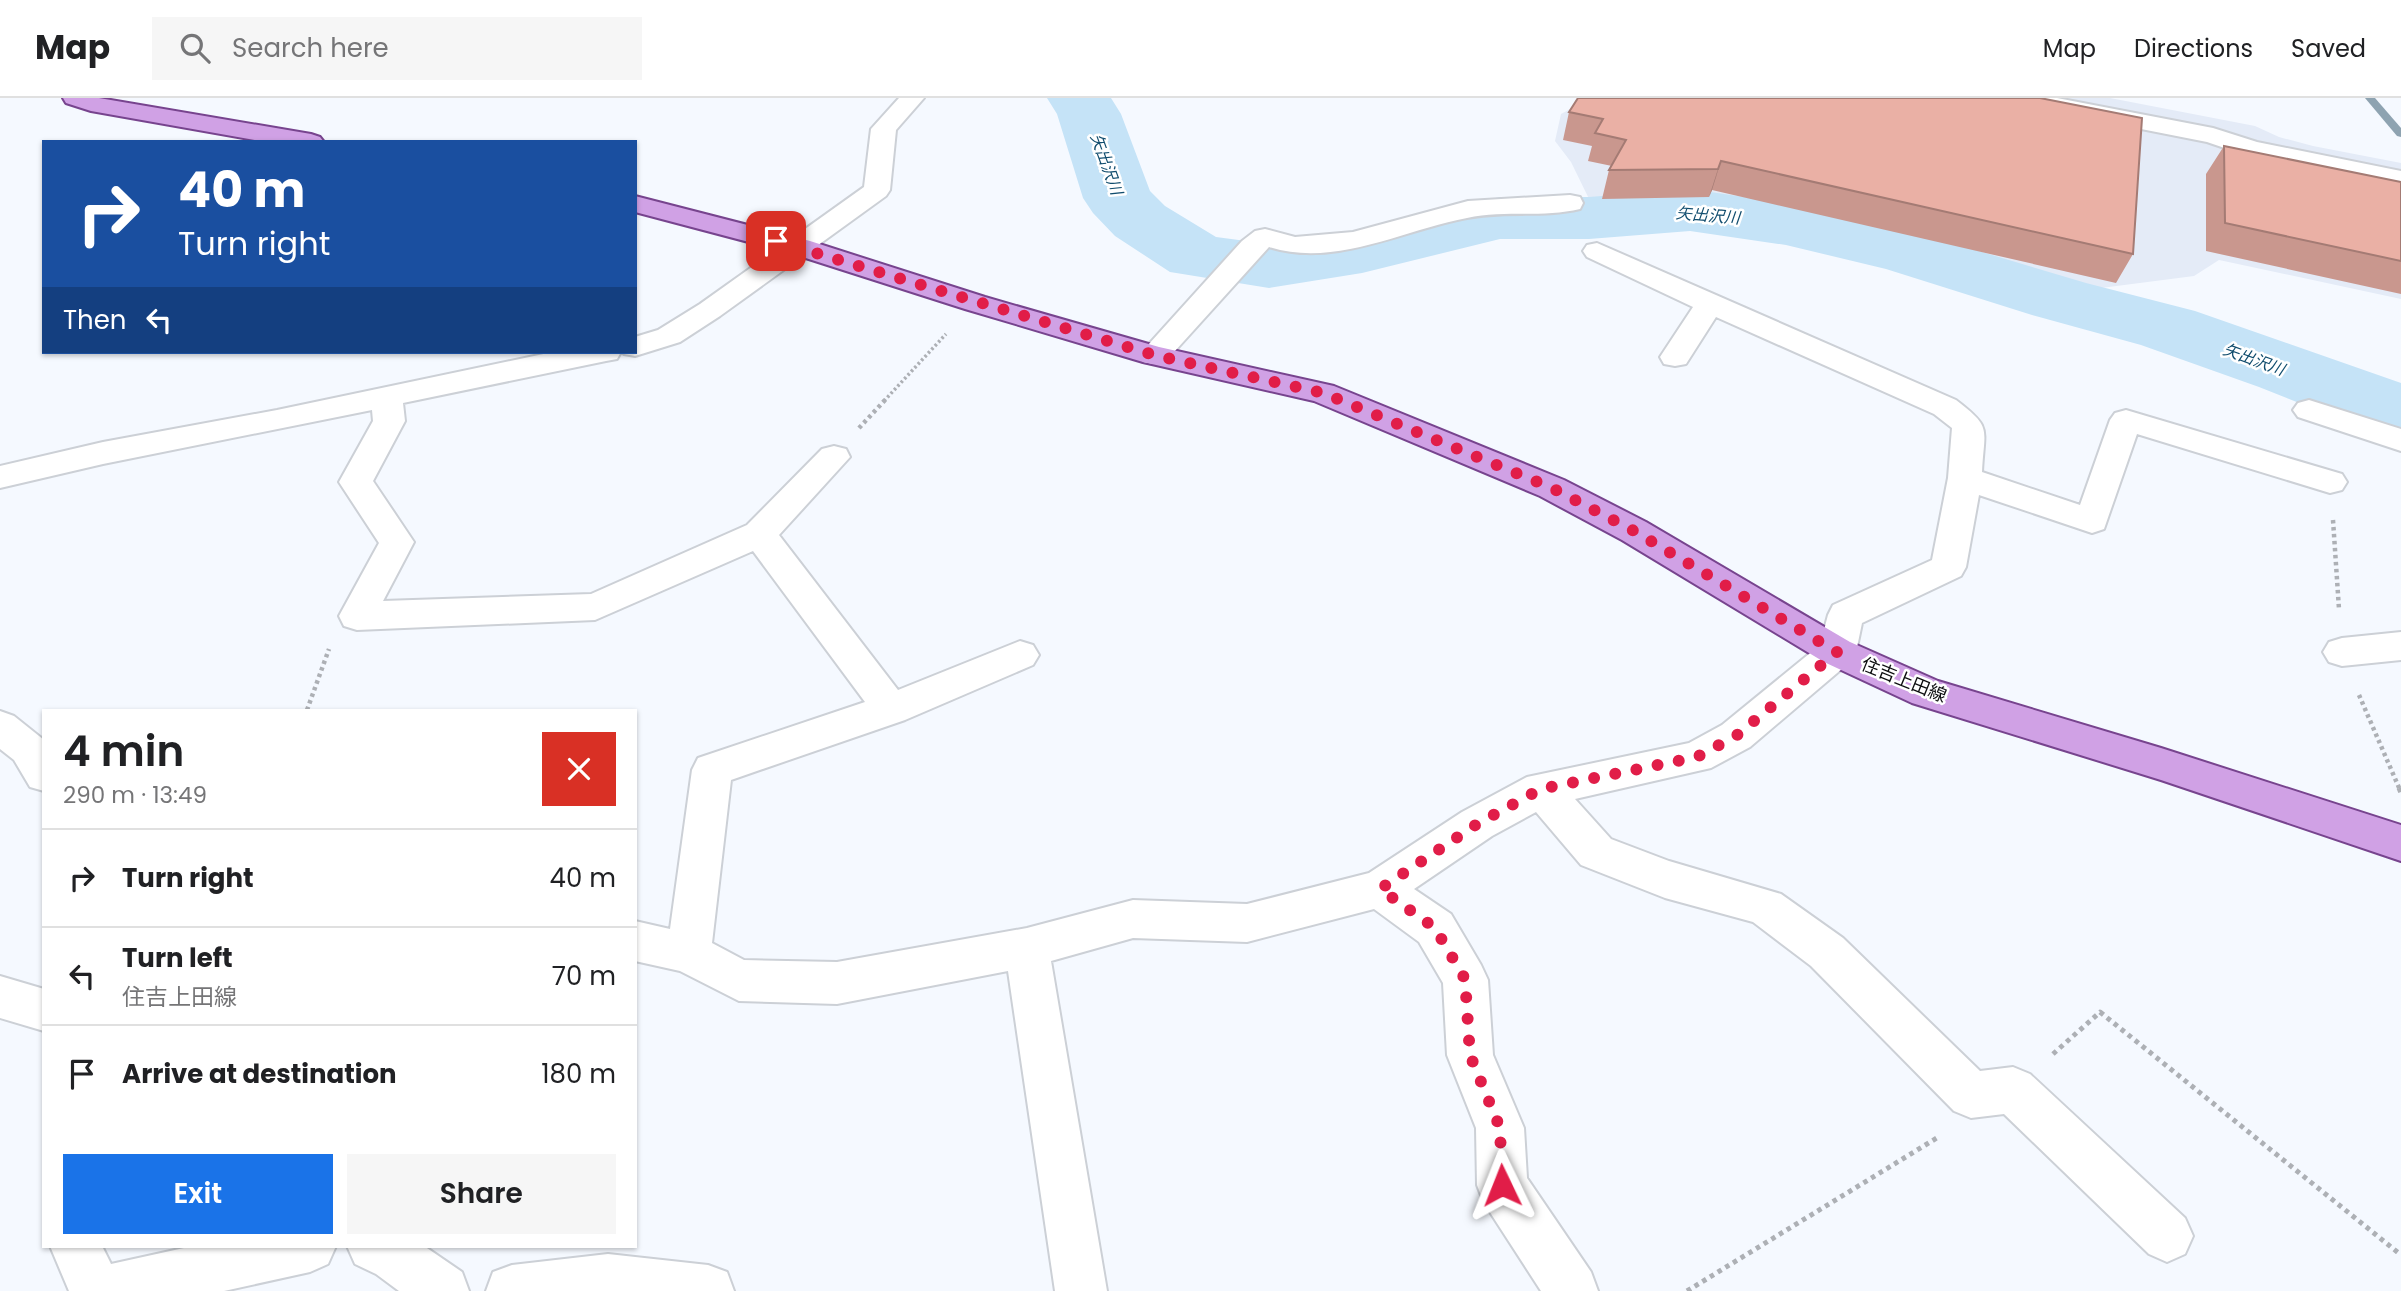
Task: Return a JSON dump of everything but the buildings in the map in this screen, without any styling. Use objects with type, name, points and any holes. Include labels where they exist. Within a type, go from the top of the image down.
[{"type":"main road","points":[[75,98],[91,104],[299,140]]},
{"type":"main road","name":"住吉上田線","points":[[637,205],[800,247],[975,303],[1154,355],[1323,393],[1552,488],[1634,531],[1837,652],[1926,692],[2161,764],[2401,843]]},
{"type":"street","points":[[637,346],[669,336],[800,247],[877,190],[884,129],[912,98]]},
{"type":"street","points":[[2020,98],[2213,136],[2250,149],[2401,179]]},
{"type":"street","points":[[1154,355],[1252,247],[1265,237],[1294,246],[1354,240],[1468,209],[1570,203]]},
{"type":"street","points":[[637,941],[689,953],[739,980],[837,983],[1027,948],[1133,919],[1247,923],[1380,889],[1477,824],[1541,789],[1697,757],[1736,736],[1837,652],[1846,615],[1948,567],[1965,478],[1968,425],[1945,407],[1710,304],[1597,251]]},
{"type":"street","points":[[1675,357],[1710,304]]},
{"type":"street","points":[[0,477],[85,455],[386,397],[508,368],[594,354]]},
{"type":"street","points":[[357,616],[397,542],[356,482],[389,421],[386,397]]},
{"type":"street","points":[[2309,410],[2401,440]]},
{"type":"street","points":[[1965,478],[2092,521],[2126,420],[2330,482]]},
{"type":"street","points":[[357,616],[595,607],[759,534],[834,457]]},
{"type":"street","points":[[759,534],[891,709]]},
{"type":"street","points":[[2342,652],[2401,646]]},
{"type":"street","points":[[689,953],[712,770],[891,709],[1020,655]]},
{"type":"street","points":[[0,727],[28,748],[42,772]]},
{"type":"street","points":[[1541,789],[1596,852],[1665,879],[1766,907],[1827,952],[2166,1236]]},
{"type":"street","points":[[1380,889],[1435,928],[1465,979],[1470,1055],[1500,1128],[1502,1185],[1572,1291]]},
{"type":"street","points":[[1027,948],[1081,1291]]},
{"type":"street","points":[[0,997],[42,1009]]},
{"type":"street","points":[[77,1248],[96,1291]]},
{"type":"street","points":[[108,1291],[301,1248]]},
{"type":"street","points":[[377,1248],[394,1256],[443,1291]]},
{"type":"street","points":[[512,1291],[608,1280],[708,1291]]},
{"type":"path","points":[[834,457],[975,303]]},
{"type":"path","points":[[307,709],[331,641],[357,616]]},
{"type":"path","points":[[1687,1291],[1969,1118],[1992,1092],[2100,1012],[2401,1255]]},
{"type":"shaded area","points":[[1591,98],[2110,98],[2255,126],[2279,137],[2313,146],[2401,163],[2401,299],[2219,260],[2194,276],[2101,288],[1784,214],[1690,201],[1592,205],[1571,162],[1555,141],[1561,114]]},
{"type":"waterway","name":"矢出沢川","points":[[1079,98],[1089,114],[1118,198],[1140,221],[1196,256],[1269,266],[1362,251],[1500,218],[1589,218],[1690,210],[1786,224],[1909,253],[2059,299],[2168,328],[2287,369],[2401,413]]},
{"type":"waterway","points":[[2370,98],[2401,134]]},
{"type":"route","points":[[776,241],[1154,355],[1323,393],[1552,488],[1634,531],[1837,652],[1736,736],[1697,757],[1541,789],[1477,824],[1380,889],[1435,928],[1465,979],[1470,1055],[1500,1128],[1502,1185]]}]
